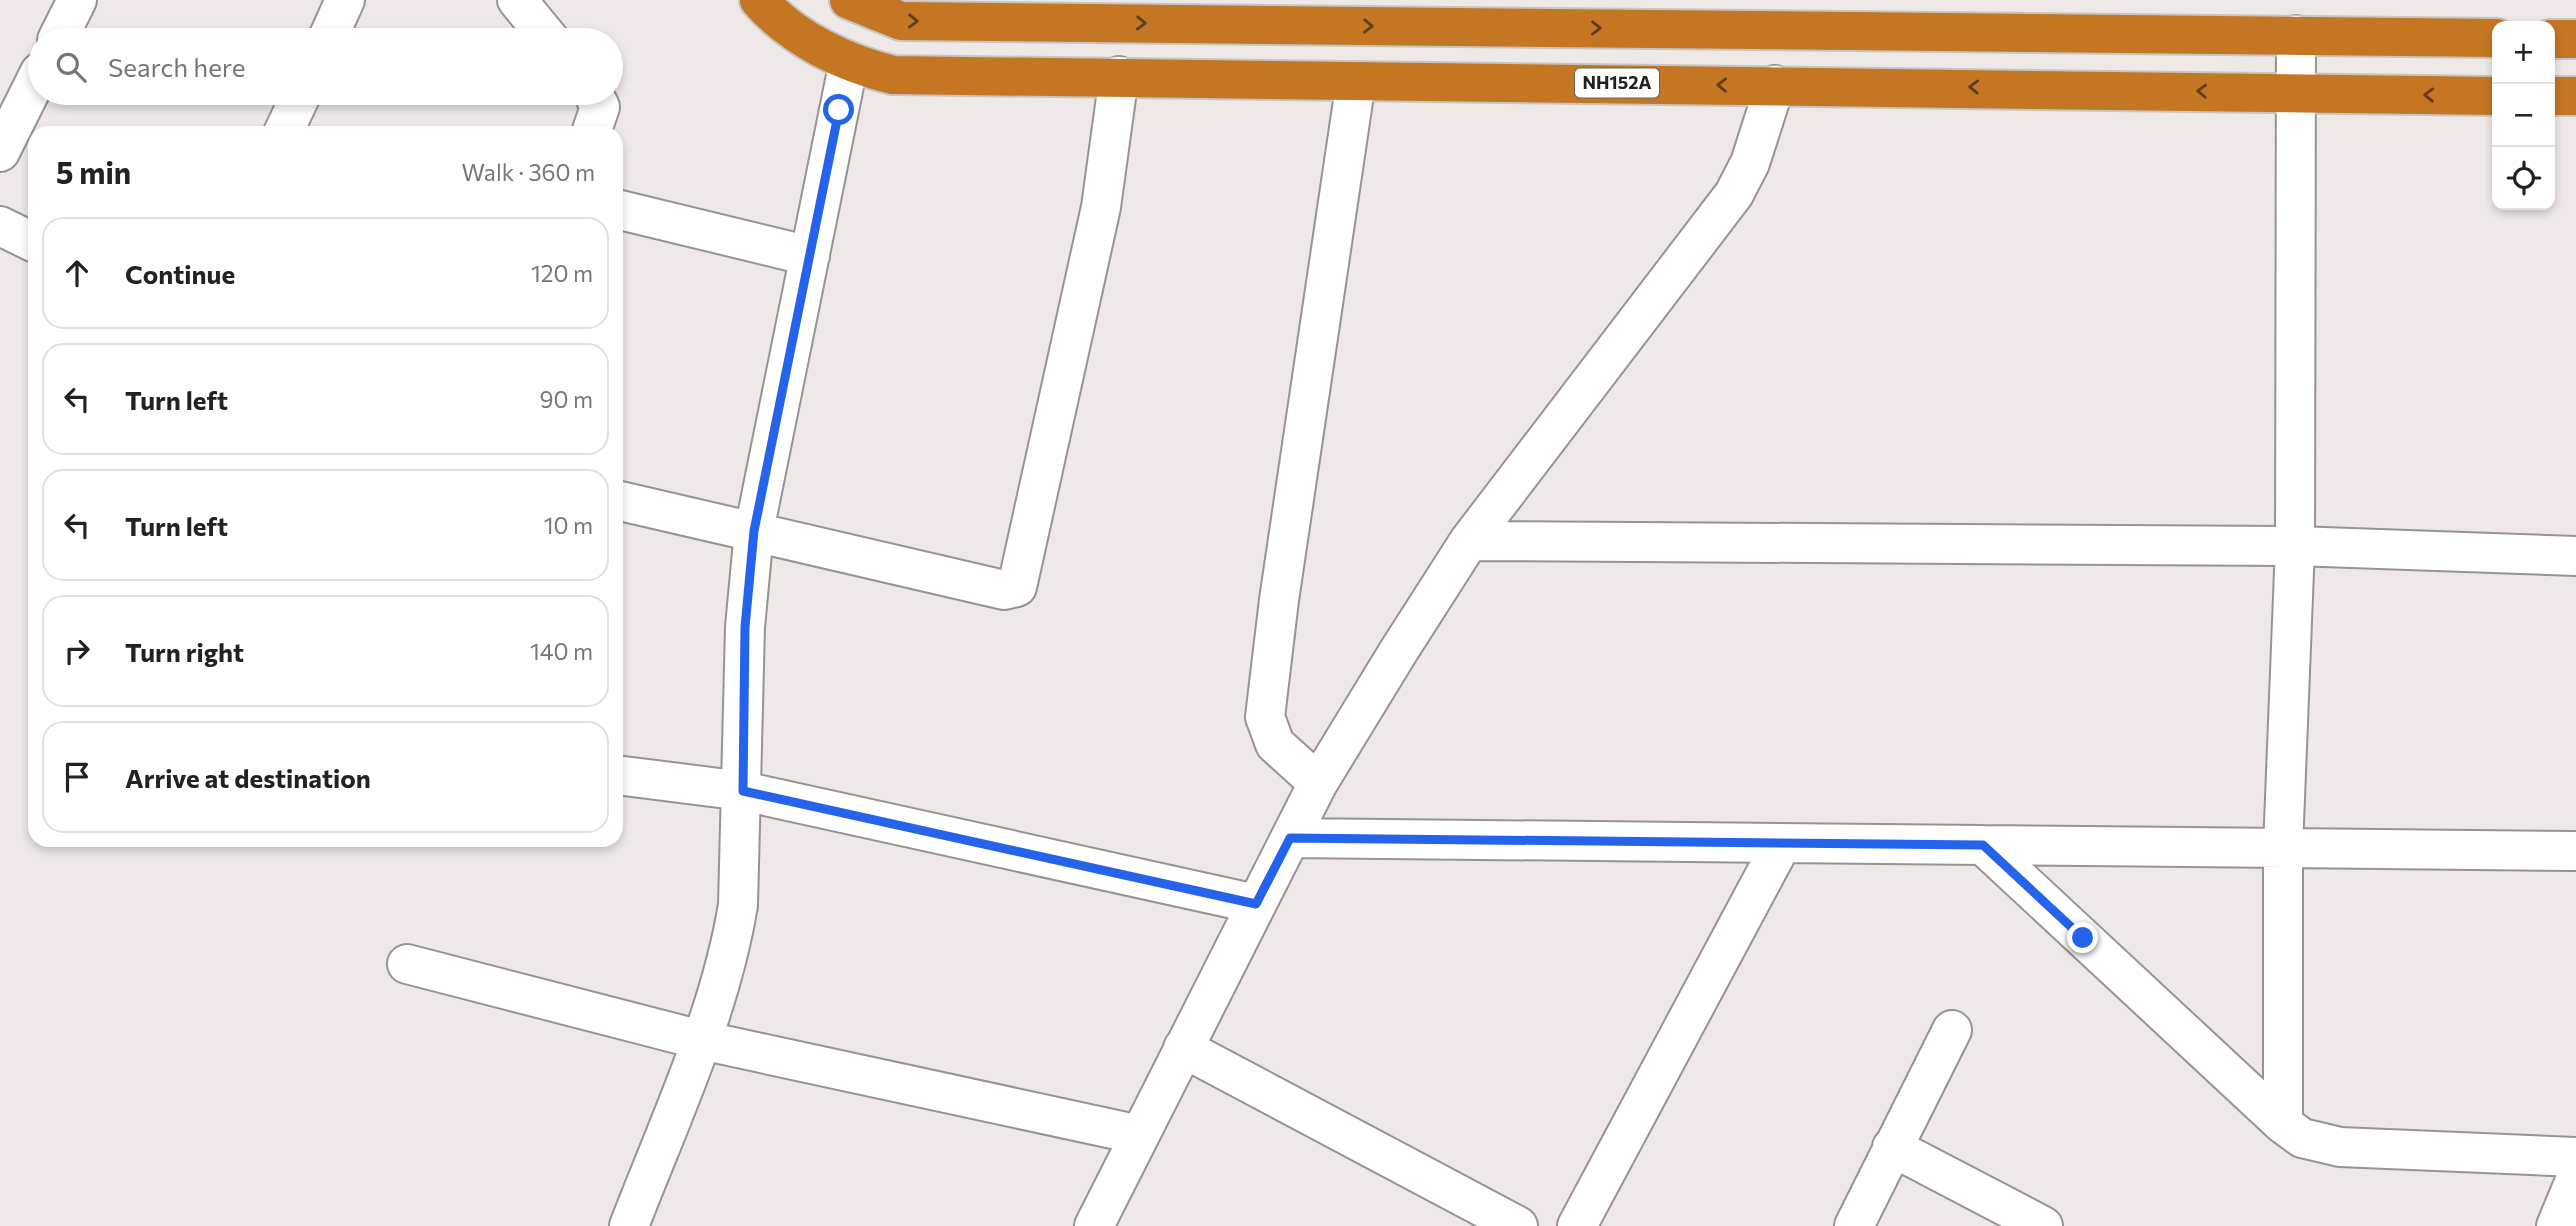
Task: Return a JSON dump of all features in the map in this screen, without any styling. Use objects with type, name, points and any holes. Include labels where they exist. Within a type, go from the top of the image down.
[{"type":"highway","name":"NH152A","points":[[759,0],[783,23],[811,43],[849,61],[893,75],[2492,96]]},
{"type":"highway","points":[[849,0],[901,21],[2492,38]]},
{"type":"highway","points":[[2555,39],[2576,39]]},
{"type":"highway","points":[[2555,96],[2576,96]]},
{"type":"street","points":[[63,28],[77,0]]},
{"type":"street","points":[[332,28],[345,0]]},
{"type":"street","points":[[517,0],[540,28]]},
{"type":"street","points":[[2283,1124],[2283,848],[2295,546],[2296,36]]},
{"type":"street","points":[[629,1226],[701,1040],[732,943],[738,905],[743,791],[745,627],[754,531],[849,61]]},
{"type":"street","points":[[623,502],[1004,590],[1017,587],[1101,207],[1119,76]]},
{"type":"street","points":[[1318,783],[1275,744],[1265,717],[1281,586],[1356,81]]},
{"type":"street","points":[[1094,1226],[1318,783],[1469,541],[1734,194],[1750,163],[1775,85]]},
{"type":"street","points":[[0,152],[28,96]]},
{"type":"street","points":[[287,126],[297,105]]},
{"type":"street","points":[[593,126],[599,105]]},
{"type":"street","points":[[623,211],[810,256]]},
{"type":"street","points":[[0,226],[28,240]]},
{"type":"street","points":[[1469,541],[2295,546],[2576,556]]},
{"type":"street","points":[[623,776],[743,791],[1256,904]]},
{"type":"street","points":[[1290,838],[2576,851]]},
{"type":"street","points":[[1577,1226],[1782,844]]},
{"type":"street","points":[[1983,845],[2283,1124],[2302,1138],[2340,1147],[2576,1157]]},
{"type":"street","points":[[407,964],[701,1040],[1140,1135]]},
{"type":"street","points":[[1854,1226],[1952,1030]]},
{"type":"street","points":[[1183,1048],[1518,1226]]},
{"type":"street","points":[[1892,1147],[2043,1226]]},
{"type":"street","points":[[2556,1226],[2576,1178]]},
{"type":"route","points":[[839,110],[754,531],[745,627],[743,791],[1256,904],[1290,838],[1983,845],[2083,938]]}]
